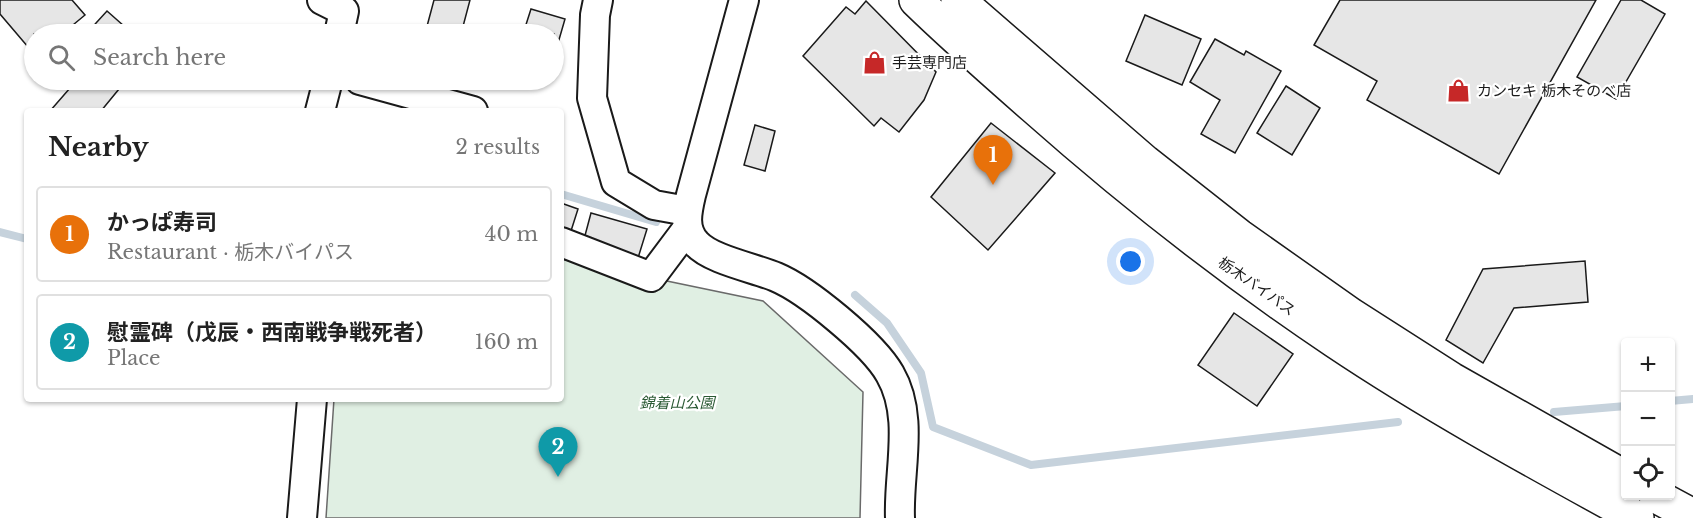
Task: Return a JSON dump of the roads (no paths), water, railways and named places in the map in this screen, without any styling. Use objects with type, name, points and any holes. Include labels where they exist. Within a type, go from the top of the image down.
[{"type":"main road","name":"栃木バイパス","points":[[916,0],[954,38],[1125,186],[1226,266],[1337,342],[1437,404],[1637,518]]},
{"type":"main road","name":"栃木バイパス","points":[[958,0],[1145,162],[1239,236],[1351,315],[1451,379],[1621,475]]},
{"type":"main road","points":[[1665,500],[1693,516]]},
{"type":"street","points":[[322,0],[344,10],[341,24]]},
{"type":"street","points":[[598,0],[595,15],[592,98],[616,182],[654,205],[687,220],[695,243],[711,252],[794,285],[852,331],[890,373],[902,400],[904,429],[899,495],[900,518]]},
{"type":"street","points":[[564,243],[651,278],[687,220],[744,0]]},
{"type":"street","points":[[321,108],[325,90]]},
{"type":"street","points":[[396,90],[462,108]]},
{"type":"street","points":[[302,518],[312,402]]},
{"type":"waterway","points":[[564,195],[656,222]]},
{"type":"waterway","points":[[0,232],[24,238]]},
{"type":"waterway","points":[[855,295],[887,323],[921,373],[933,427],[1031,465],[1398,422]]},
{"type":"waterway","points":[[1675,401],[1693,399]]},
{"type":"waterway","points":[[1554,412],[1621,406]]},
{"type":"place","name":"手芸専門店","points":[[874,62]]},
{"type":"place","name":"カンセキ 栃木そのべ店","points":[[1459,90]]},
{"type":"place","name":"かっぱ寿司","points":[[993,185]]},
{"type":"place","name":"慰霊碑（戊辰・西南戦争戦死者）","points":[[558,477]]},
{"type":"park label","name":"錦着山公園","points":[[677,402]]}]
